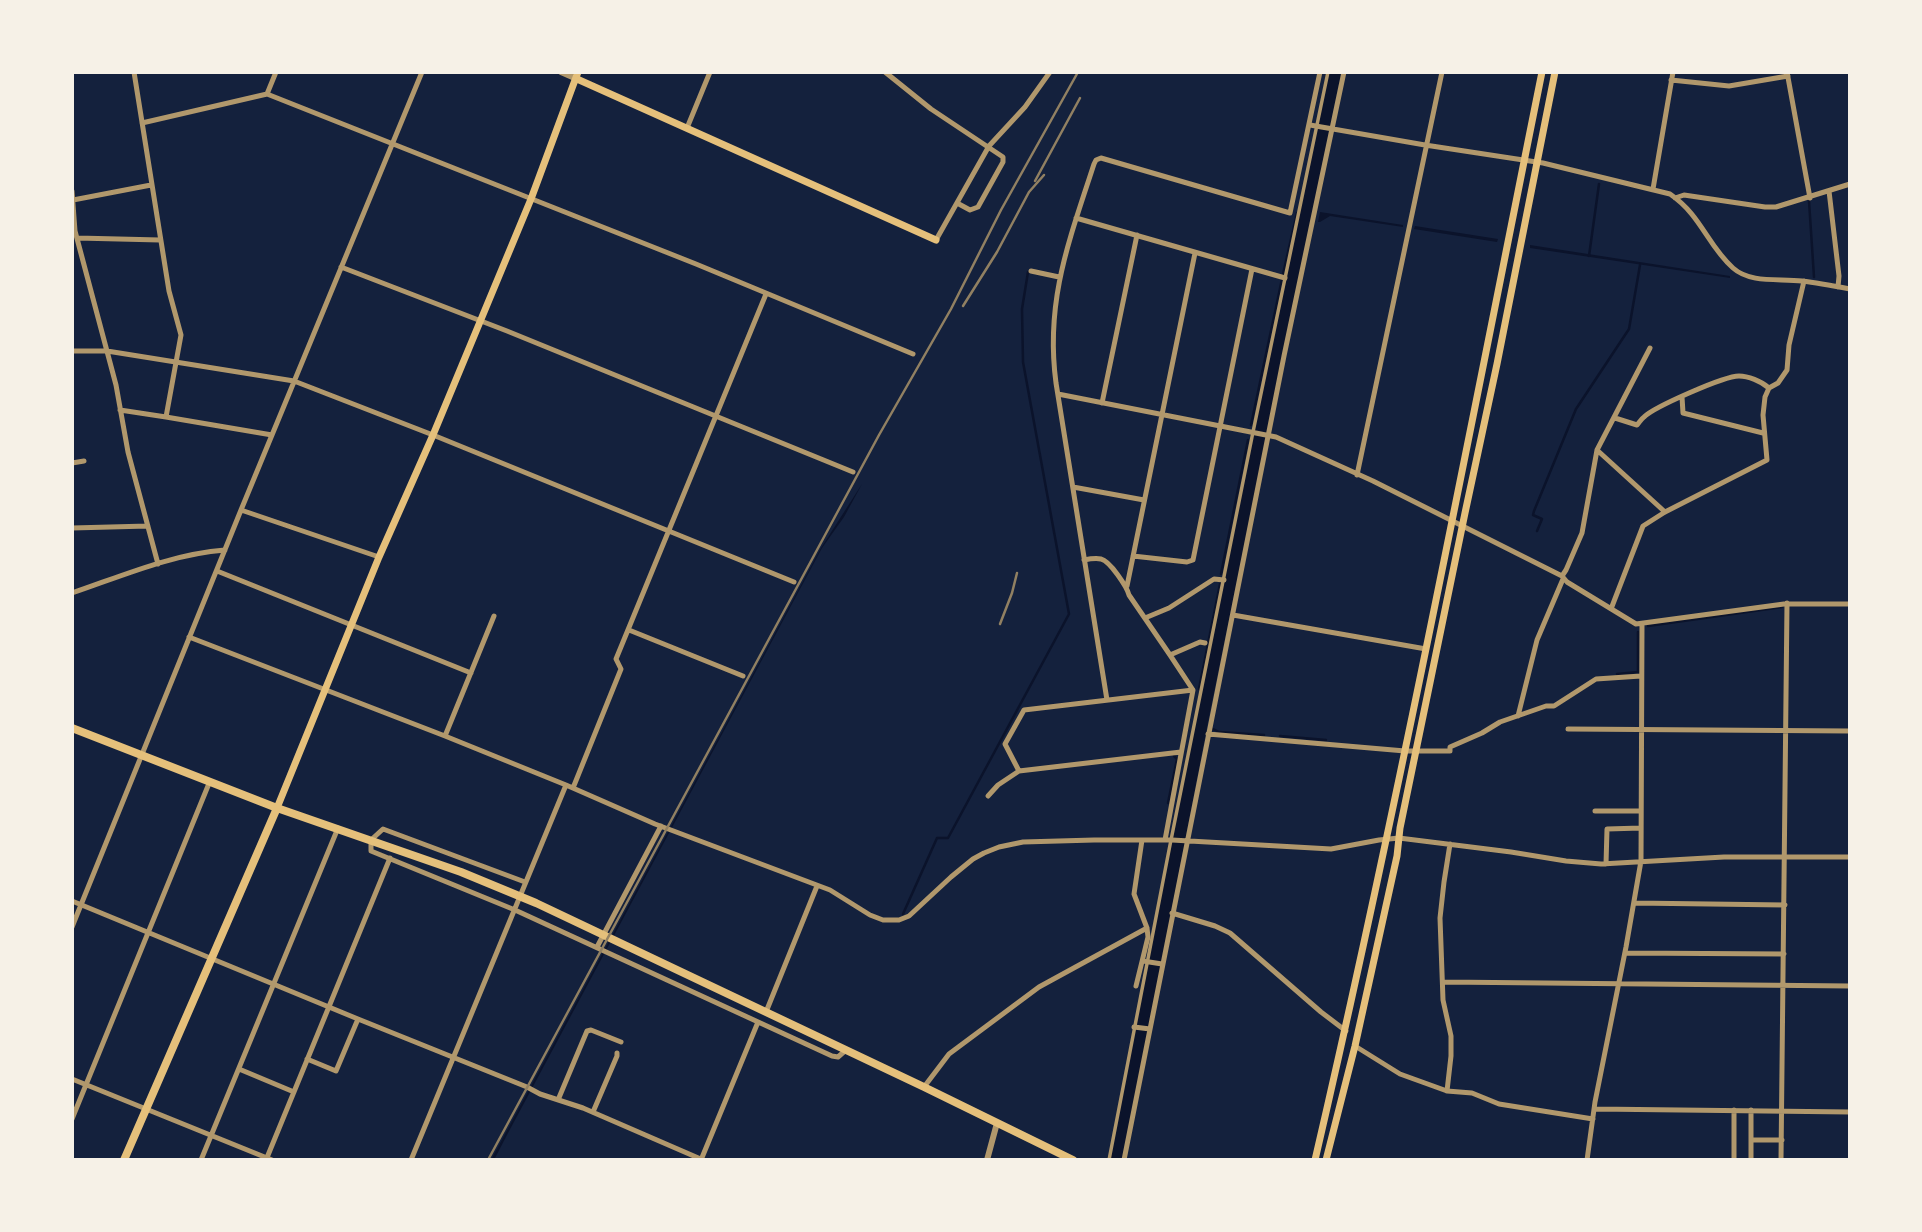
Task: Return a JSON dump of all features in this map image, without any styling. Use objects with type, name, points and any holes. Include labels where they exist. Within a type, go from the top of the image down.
[{"type":"highway","points":[[72,728],[277,807],[461,872],[536,903],[1073,1160]]},
{"type":"highway","points":[[124,1160],[277,807]]},
{"type":"main road","points":[[1315,1160],[1346,1031],[1405,751],[1542,72]]},
{"type":"main road","points":[[1326,1160],[1355,1046],[1396,856],[1555,72]]},
{"type":"main road","points":[[277,807],[379,557],[531,199],[580,74],[687,128],[936,240]]},
{"type":"street","points":[[134,72],[169,291],[181,335],[166,417]]},
{"type":"street","points":[[267,94],[276,72]]},
{"type":"street","points":[[72,927],[422,72]]},
{"type":"street","points":[[561,72],[580,74]]},
{"type":"street","points":[[687,128],[710,72]]},
{"type":"street","points":[[886,72],[931,109],[1001,154],[1003,159],[978,207],[971,211],[957,202]]},
{"type":"street","points":[[936,240],[989,146],[1025,107],[1050,72]]},
{"type":"street","points":[[1109,1160],[1170,840],[1285,278],[1320,72]]},
{"type":"street","points":[[1107,700],[1053,348],[1059,277],[1096,160],[1101,158],[1290,213],[1328,72]]},
{"type":"street","points":[[1124,1160],[1160,964],[1344,72]]},
{"type":"street","points":[[1357,475],[1442,72]]},
{"type":"street","points":[[1653,189],[1673,72]]},
{"type":"street","points":[[1671,80],[1729,86],[1787,74],[1810,198]]},
{"type":"street","points":[[142,123],[267,94],[913,354]]},
{"type":"street","points":[[1313,125],[1537,162],[1670,194],[1695,215],[1721,255],[1739,272],[1764,279],[1838,281],[1850,289]]},
{"type":"street","points":[[1675,198],[1687,195],[1765,207],[1786,205],[1850,184]]},
{"type":"street","points":[[73,200],[151,185]]},
{"type":"street","points":[[72,191],[74,230],[116,385],[128,452],[158,564]]},
{"type":"street","points":[[1829,191],[1838,281]]},
{"type":"street","points":[[1076,218],[1285,278]]},
{"type":"street","points":[[1102,403],[1137,236]]},
{"type":"street","points":[[77,238],[160,240]]},
{"type":"street","points":[[1170,840],[1181,752],[1193,690],[1129,595],[1127,586],[1195,253]]},
{"type":"street","points":[[341,267],[853,472]]},
{"type":"street","points":[[1133,556],[1187,562],[1193,560],[1252,269]]},
{"type":"street","points":[[1031,271],[1059,277]]},
{"type":"street","points":[[1611,609],[1643,526],[1765,461],[1764,406],[1769,388],[1778,383],[1787,370],[1789,345],[1804,281]]},
{"type":"street","points":[[573,788],[621,669],[616,659],[766,294]]},
{"type":"street","points":[[1518,716],[1537,640],[1582,533],[1597,450],[1650,348]]},
{"type":"street","points":[[72,351],[107,351],[294,381],[794,582]]},
{"type":"street","points":[[1615,418],[1636,426],[1648,414],[1682,397],[1738,376],[1769,388]]},
{"type":"street","points":[[1058,394],[1267,435],[1312,453],[1463,527],[1562,578],[1636,624],[1787,603],[1850,604]]},
{"type":"street","points":[[1682,397],[1683,413],[1763,433]]},
{"type":"street","points":[[120,411],[272,435]]},
{"type":"street","points":[[1597,450],[1665,512]]},
{"type":"street","points":[[72,463],[84,461]]},
{"type":"street","points":[[1073,487],[1144,500]]},
{"type":"street","points":[[241,510],[379,557]]},
{"type":"street","points":[[72,528],[148,526]]},
{"type":"street","points":[[72,593],[199,552],[225,550]]},
{"type":"street","points":[[1084,559],[1104,560],[1127,586]]},
{"type":"street","points":[[217,571],[471,673]]},
{"type":"street","points":[[1145,618],[1169,608],[1214,579],[1223,580]]},
{"type":"street","points":[[1782,1160],[1787,603]]},
{"type":"street","points":[[1233,615],[1426,649]]},
{"type":"street","points":[[445,736],[494,616]]},
{"type":"street","points":[[1587,1160],[1595,1102],[1641,861],[1642,624]]},
{"type":"street","points":[[629,630],[743,676]]},
{"type":"street","points":[[189,637],[445,736],[661,826],[830,890],[878,919],[889,921],[909,916],[973,859],[999,847],[1023,842],[1170,840],[1331,849],[1399,838],[1606,864],[1786,856],[1850,857]]},
{"type":"street","points":[[1170,655],[1200,642],[1205,643]]},
{"type":"street","points":[[1208,734],[1405,751],[1450,751],[1450,747],[1500,722],[1546,706],[1554,706],[1596,679],[1641,676]]},
{"type":"street","points":[[1019,771],[1005,744],[1023,711],[1193,690]]},
{"type":"street","points":[[1568,729],[1850,730]]},
{"type":"street","points":[[988,796],[998,785],[1019,771],[1181,752]]},
{"type":"street","points":[[72,1119],[210,781]]},
{"type":"street","points":[[411,1160],[566,785]]},
{"type":"street","points":[[1595,811],[1641,811]]},
{"type":"street","points":[[597,947],[661,826]]},
{"type":"street","points":[[201,1160],[338,828]]},
{"type":"street","points":[[1606,864],[1607,829],[1641,828]]},
{"type":"street","points":[[525,882],[383,829],[371,840],[371,850],[515,910],[832,1056],[838,1057],[846,1050]]},
{"type":"street","points":[[1136,986],[1147,961],[1148,937],[1134,894],[1142,840]]},
{"type":"street","points":[[1447,1091],[1451,1036],[1443,1000],[1440,918],[1450,844]]},
{"type":"street","points":[[72,1079],[269,1160],[307,1059],[390,858]]},
{"type":"street","points":[[766,1012],[817,886]]},
{"type":"street","points":[[72,901],[453,1058],[593,1112],[702,1160],[758,1021]]},
{"type":"street","points":[[1634,903],[1785,905]]},
{"type":"street","points":[[1172,913],[1230,933],[1346,1031]]},
{"type":"street","points":[[924,1087],[949,1054],[1029,994],[1058,975],[1147,928]]},
{"type":"street","points":[[1625,953],[1784,954]]},
{"type":"street","points":[[1147,961],[1160,964]]},
{"type":"street","points":[[1443,982],[1850,986]]},
{"type":"street","points":[[307,1059],[336,1071],[358,1019]]},
{"type":"street","points":[[1135,1027],[1147,1029]]},
{"type":"street","points":[[558,1100],[587,1031],[591,1030],[621,1042]]},
{"type":"street","points":[[1355,1046],[1400,1074],[1447,1091],[1472,1093],[1499,1104],[1593,1119]]},
{"type":"street","points":[[593,1112],[617,1053]]},
{"type":"street","points":[[239,1069],[294,1093]]},
{"type":"street","points":[[1595,1109],[1850,1112]]},
{"type":"street","points":[[1734,1110],[1734,1160]]},
{"type":"street","points":[[1751,1111],[1751,1160]]},
{"type":"street","points":[[987,1160],[997,1123]]},
{"type":"street","points":[[1751,1140],[1782,1140]]},
{"type":"water","points":[[1320,212],[1403,227],[1330,216],[1318,222]]},
{"type":"water","points":[[1415,226],[1498,239],[1497,242],[1414,229]]},
{"type":"water","points":[[1530,245],[1730,276],[1730,278],[1530,248]]},
{"type":"water","points":[[862,484],[844,517],[822,548],[494,1160],[491,1160],[821,548]]},
{"type":"waterway","points":[[1116,1160],[1203,711],[1334,72]]},
{"type":"waterway","points":[[1589,256],[1599,184]]},
{"type":"waterway","points":[[1809,201],[1814,277]]},
{"type":"waterway","points":[[1283,274],[1297,213]]},
{"type":"waterway","points":[[1537,531],[1542,519],[1533,515],[1534,511],[1576,409],[1629,329],[1640,265]]},
{"type":"waterway","points":[[903,914],[937,838],[948,838],[1069,614],[1023,362],[1022,309],[1028,272]]},
{"type":"waterway","points":[[1251,425],[1282,279]]},
{"type":"waterway","points":[[1221,574],[1248,440]]},
{"type":"waterway","points":[[1199,689],[1220,584]]},
{"type":"waterway","points":[[1648,626],[1782,607]]},
{"type":"waterway","points":[[1617,674],[1638,672],[1638,632]]},
{"type":"waterway","points":[[1213,729],[1219,732],[1264,735]]},
{"type":"waterway","points":[[1280,736],[1326,740]]},
{"type":"waterway","points":[[1168,803],[1177,759],[1174,756]]},
{"type":"railway","points":[[488,1160],[1078,72]]},
{"type":"railway","points":[[1035,181],[1080,98]]},
{"type":"railway","points":[[963,306],[997,252],[1029,192],[1044,175]]},
{"type":"railway","points":[[1000,624],[1017,573]]}]
